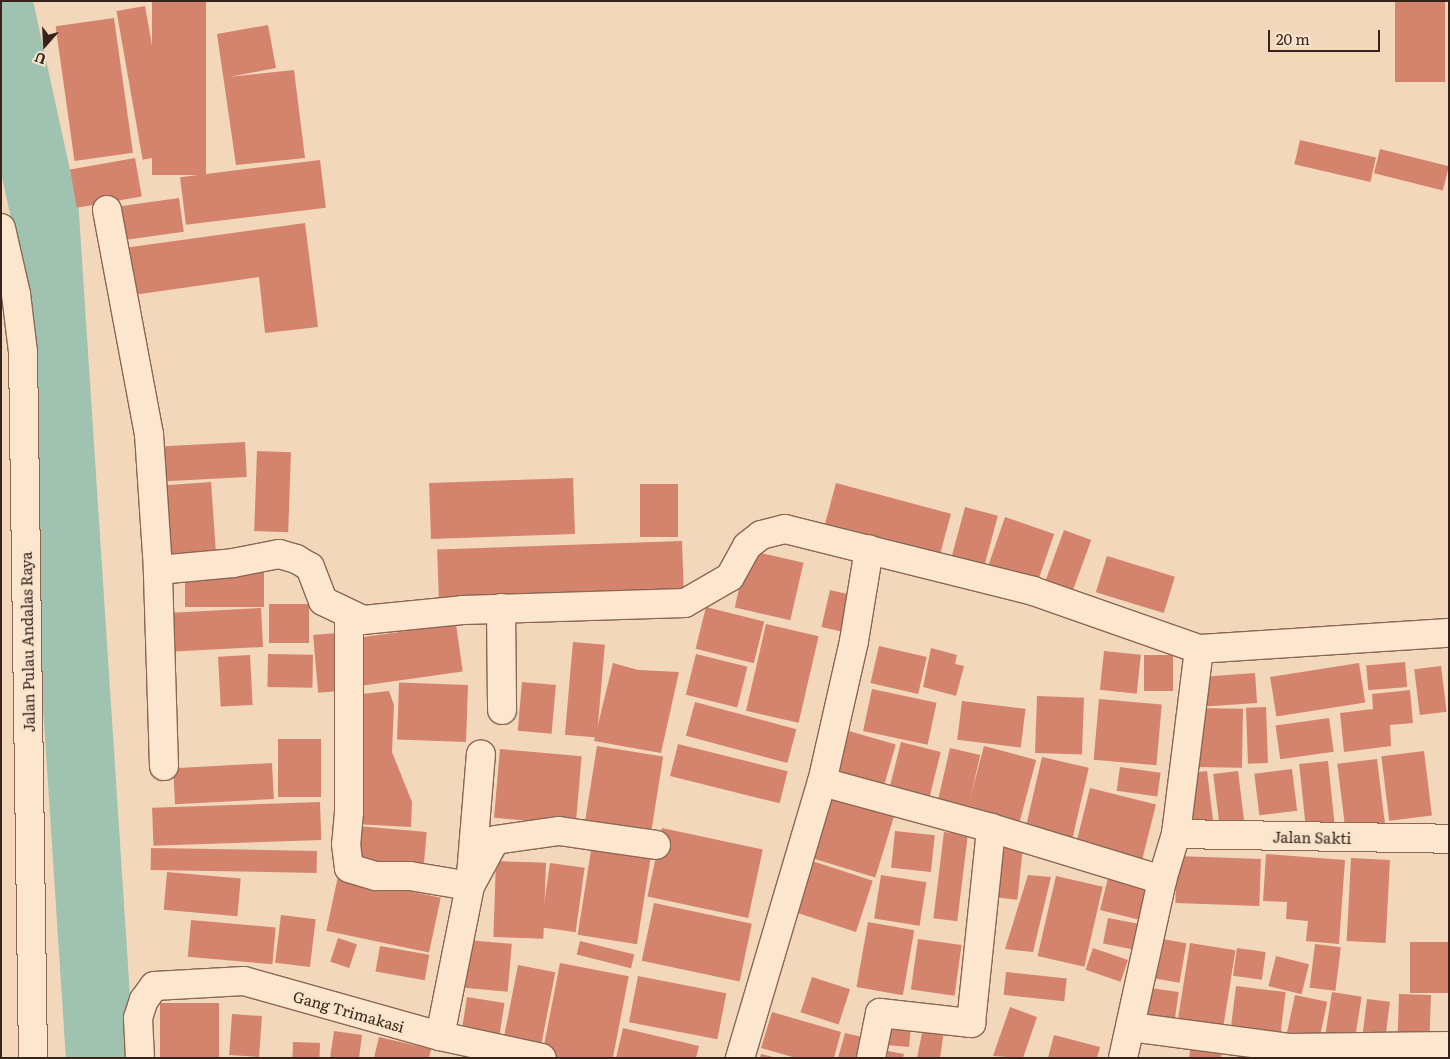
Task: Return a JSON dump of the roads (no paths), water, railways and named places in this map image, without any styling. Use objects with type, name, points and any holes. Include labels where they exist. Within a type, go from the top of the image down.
[{"type":"street","points":[[107,210],[149,434],[158,570],[164,766]]},
{"type":"street","name":"Jalan Pulau Andalas Raya","points":[[1,228],[9,296],[12,354],[33,1058]]},
{"type":"street","points":[[158,570],[233,563],[279,554],[296,558],[310,567],[323,601],[363,620],[500,608],[685,603],[730,577],[747,546],[762,535],[785,529],[869,548],[1033,591],[1198,649],[1449,633]]},
{"type":"street","points":[[740,1058],[822,782],[854,641],[869,548]]},
{"type":"street","points":[[500,608],[502,710]]},
{"type":"street","points":[[349,615],[349,812],[346,844],[349,868],[376,876],[410,876],[470,886]]},
{"type":"street","points":[[1123,1058],[1162,880],[1176,834],[1198,649]]},
{"type":"street","points":[[440,1036],[470,886],[481,754]]},
{"type":"street","points":[[822,782],[992,828],[1162,880]]},
{"type":"street","points":[[870,1058],[880,1013],[971,1023],[992,828]]},
{"type":"street","points":[[470,886],[495,840],[559,830],[656,844]]},
{"type":"street","name":"Jalan Sakti","points":[[1176,834],[1449,839]]},
{"type":"street","name":"Gang Trimakasi","points":[[140,1058],[138,1018],[144,1000],[154,986],[244,981],[440,1036],[542,1058]]},
{"type":"street","points":[[1130,1026],[1291,1048],[1449,1046]]},
{"type":"waterway","points":[[1,13],[45,215],[100,1058]]}]
